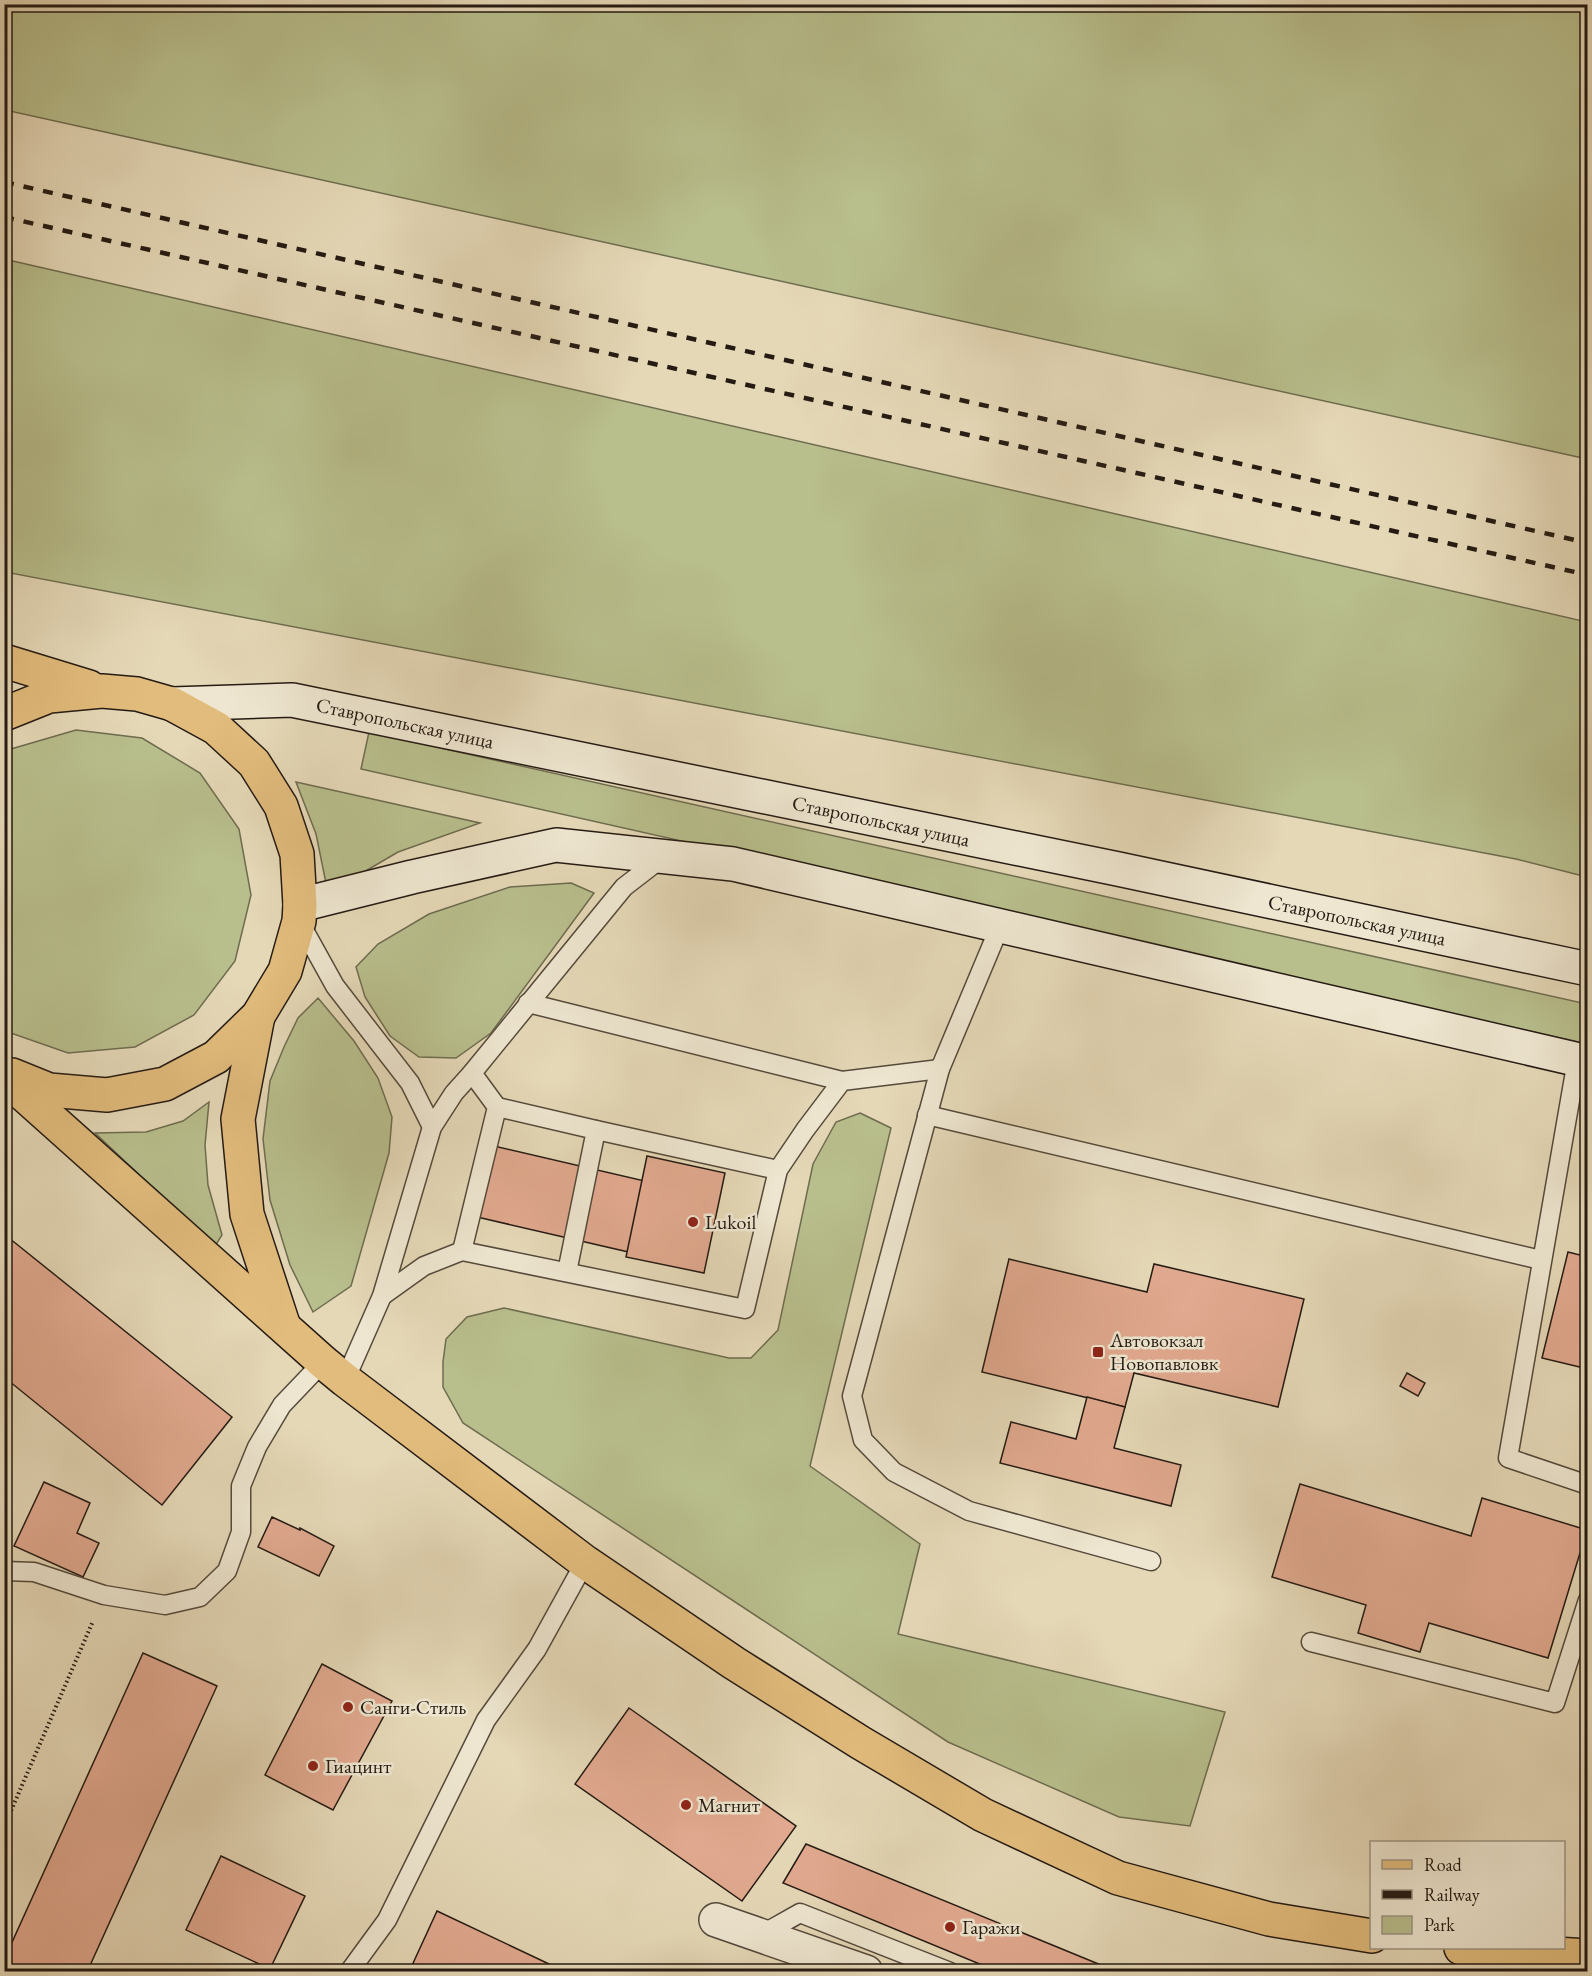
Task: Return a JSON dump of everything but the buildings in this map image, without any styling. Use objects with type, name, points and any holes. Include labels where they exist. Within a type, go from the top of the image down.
[{"type":"main road","points":[[4,661],[102,691]]},
{"type":"main road","points":[[4,714],[49,696],[102,691],[137,694],[172,704],[216,728],[254,763],[281,806],[297,854],[299,913],[285,971],[258,1016],[216,1057],[165,1084],[107,1095],[49,1090],[4,1072]]},
{"type":"main road","name":"Ставропольская улица","points":[[172,704],[292,700],[1106,867],[1587,969]]},
{"type":"main road","points":[[299,913],[412,877],[556,845],[733,864],[1582,1061]]},
{"type":"main road","points":[[258,1016],[238,1119],[247,1214],[284,1326]]},
{"type":"main road","points":[[4,1077],[334,1371],[585,1562],[734,1663],[861,1743],[983,1815],[1118,1878],[1269,1919],[1370,1936]]},
{"type":"main road","points":[[716,1920],[850,1969]]},
{"type":"main road","points":[[1489,1949],[1587,1956]]},
{"type":"lane","points":[[4,1571],[34,1572],[104,1595],[165,1605],[200,1597],[227,1571],[241,1532],[241,1486],[257,1447],[282,1405],[334,1371],[382,1296],[432,1127],[454,1093],[624,887],[663,857]]},
{"type":"lane","points":[[299,913],[335,986],[410,1083],[432,1127]]},
{"type":"lane","points":[[1000,926],[940,1069],[852,1396],[863,1440],[894,1472],[969,1510],[1151,1561]]},
{"type":"lane","points":[[528,1003],[842,1081],[940,1069]]},
{"type":"lane","points":[[1582,1061],[1541,1260],[1508,1458],[1587,1485]]},
{"type":"lane","points":[[472,1073],[497,1107],[778,1170]]},
{"type":"lane","points":[[382,1296],[424,1266],[462,1251],[745,1309],[778,1170],[842,1081]]},
{"type":"lane","points":[[462,1251],[497,1107]]},
{"type":"lane","points":[[927,1115],[1541,1260]]},
{"type":"lane","points":[[567,1272],[597,1130]]},
{"type":"lane","points":[[349,1971],[387,1920],[486,1720],[537,1649],[585,1562]]},
{"type":"lane","points":[[1311,1642],[1555,1702],[1587,1600]]},
{"type":"lane","points":[[761,1935],[800,1913],[950,1971]]},
{"type":"path","points":[[4,1827],[104,1595]]},
{"type":"green space","points":[[5,4],[1587,5],[1587,459],[5,110]]},
{"type":"green space","points":[[4,259],[1587,622],[1587,877],[1516,859],[5,572]]},
{"type":"green space","points":[[76,730],[142,738],[200,773],[239,829],[251,895],[235,961],[194,1015],[135,1047],[68,1053],[5,1031],[4,754],[11,749]]},
{"type":"green space","points":[[369,732],[1587,1004],[1587,1044],[361,769]]},
{"type":"green space","points":[[296,782],[480,823],[398,852],[328,893],[316,834]]},
{"type":"green space","points":[[571,883],[594,893],[491,1033],[456,1058],[419,1057],[390,1036],[365,997],[356,967],[378,944],[429,914],[510,887]]},
{"type":"green space","points":[[318,998],[354,1041],[378,1078],[392,1117],[389,1153],[351,1286],[313,1312],[290,1265],[270,1200],[263,1139],[270,1081],[298,1018]]},
{"type":"green space","points":[[209,1102],[205,1145],[208,1185],[222,1235],[215,1246],[95,1133],[146,1132],[183,1121]]},
{"type":"green space","points":[[860,1113],[891,1128],[810,1466],[920,1544],[898,1634],[1225,1712],[1190,1826],[1119,1817],[948,1742],[463,1423],[443,1387],[446,1339],[467,1317],[504,1308],[729,1358],[751,1358],[778,1330],[813,1164],[836,1122]]},
{"type":"railway","points":[[4,182],[1588,543]]},
{"type":"railway","points":[[4,217],[1588,575]]},
{"type":"place","name":"Lukoil","points":[[693,1222]]},
{"type":"place","name":"Автовокзал Новопавловк","points":[[1098,1352]]},
{"type":"place","name":"Санги-Стиль","points":[[348,1707]]},
{"type":"place","name":"Гиацинт","points":[[313,1766]]},
{"type":"place","name":"Магнит","points":[[686,1805]]},
{"type":"place","name":"Гаражи","points":[[950,1927]]}]
